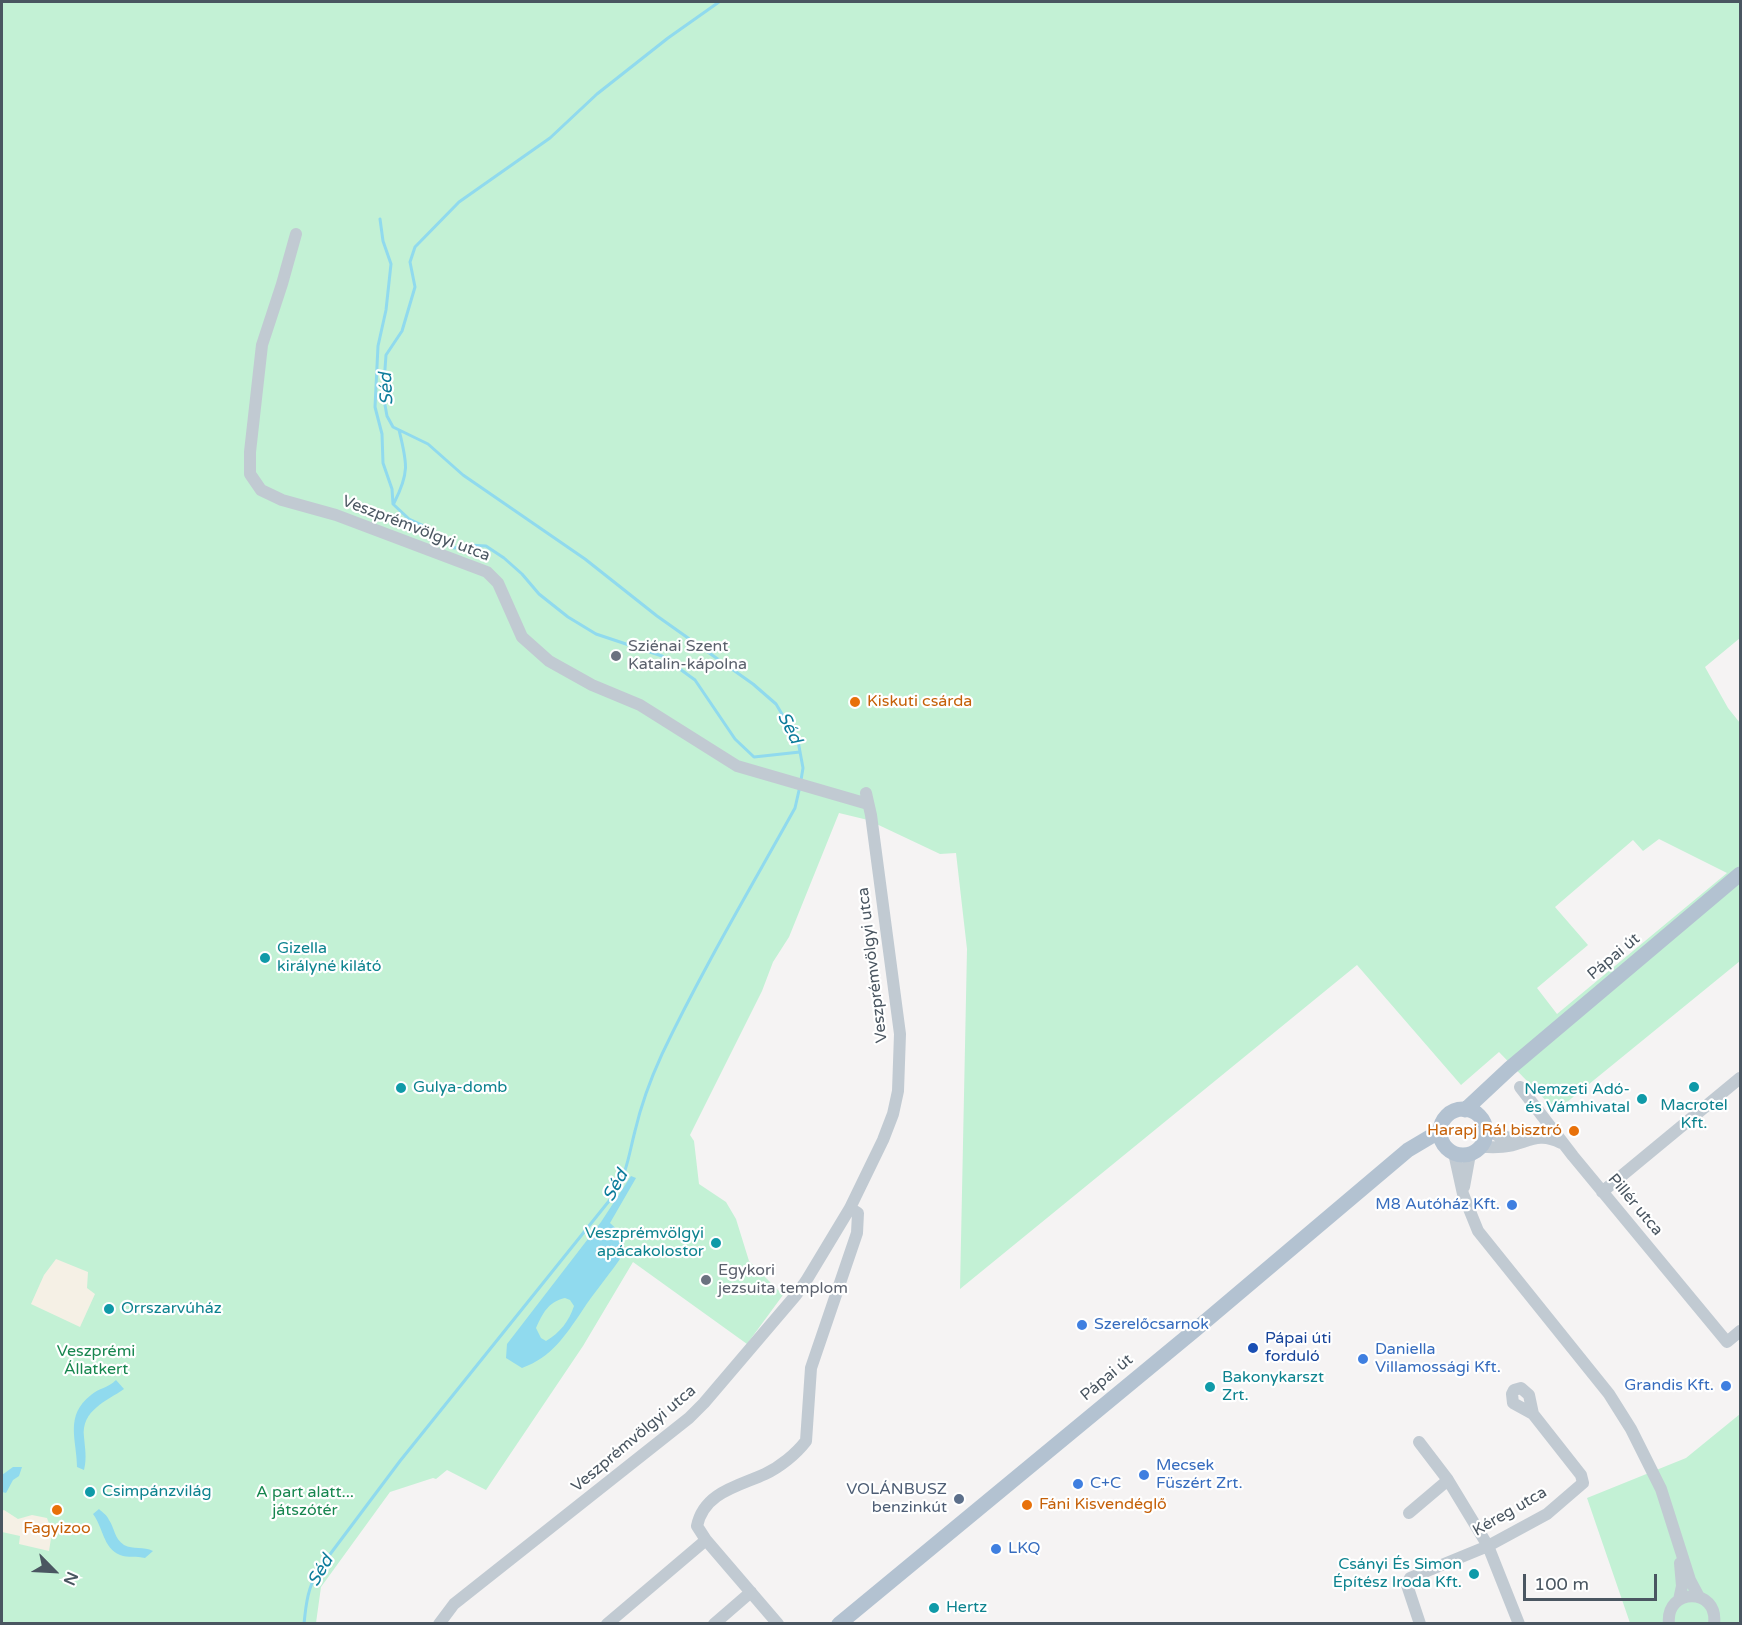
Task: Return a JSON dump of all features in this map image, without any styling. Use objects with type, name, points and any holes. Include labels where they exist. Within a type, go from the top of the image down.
[{"type":"main road","name":"Pápai út","points":[[1465,1110],[1510,1068],[1740,874]]},
{"type":"main road","name":"Pápai út","points":[[1484,1124],[1487,1106],[1510,1068]]},
{"type":"main road","points":[[1465,1110],[1474,1113],[1484,1124],[1485,1136],[1475,1150],[1461,1155],[1450,1150],[1440,1131],[1447,1116],[1454,1111],[1465,1110]]},
{"type":"main road","name":"Pápai út","points":[[839,1623],[1408,1150],[1440,1131]]},
{"type":"main road","name":"Pápai út","points":[[1398,1160],[1431,1148],[1450,1150]]},
{"type":"street","name":"Veszprémvölgyi utca","points":[[296,234],[280,293],[262,345],[250,452],[250,474],[261,490],[282,500],[336,514],[386,532],[486,572],[498,583],[522,637],[549,661],[592,685],[640,705],[737,766],[806,786],[867,798],[900,1034],[898,1091],[893,1114],[850,1208],[806,1281],[704,1403],[605,1486],[454,1604],[439,1623]]},
{"type":"street","points":[[1602,1192],[1740,1078]]},
{"type":"street","name":"Pillér utca","points":[[1520,1087],[1602,1192],[1727,1342],[1740,1331]]},
{"type":"street","points":[[1484,1124],[1505,1138],[1527,1140],[1549,1138],[1565,1146]]},
{"type":"street","points":[[1463,1194],[1475,1150],[1510,1146],[1527,1140]]},
{"type":"street","points":[[1450,1150],[1463,1194],[1478,1231],[1609,1394],[1631,1429],[1661,1489],[1690,1580],[1700,1597],[1711,1606],[1714,1623]]},
{"type":"street","points":[[778,1623],[706,1540],[697,1526],[699,1516],[708,1503],[731,1486],[772,1470],[806,1442],[811,1368],[857,1233],[858,1214],[850,1208]]},
{"type":"street","name":"Kéreg utca","points":[[1420,1623],[1407,1585],[1410,1578],[1488,1546],[1547,1514],[1583,1483],[1581,1475],[1533,1414]]},
{"type":"street","points":[[1419,1442],[1448,1480],[1488,1546],[1519,1623]]},
{"type":"street","points":[[1409,1513],[1448,1480]]},
{"type":"street","points":[[607,1623],[706,1540]]},
{"type":"street","points":[[1679,1547],[1682,1586],[1679,1600]]},
{"type":"street","points":[[714,1623],[751,1592]]},
{"type":"street","points":[[1668,1622],[1671,1608],[1679,1600],[1686,1597],[1700,1597]]},
{"type":"green space","points":[[2,2],[1740,2],[1740,638],[1705,667],[1728,708],[1740,723],[1740,961],[1556,1111],[1499,1052],[1461,1085],[1357,965],[960,1289],[967,949],[956,853],[940,854],[868,820],[839,813],[789,937],[773,962],[762,991],[690,1135],[694,1141],[699,1184],[726,1202],[736,1219],[749,1261],[783,1295],[747,1344],[633,1262],[583,1346],[486,1490],[447,1470],[436,1479],[390,1492],[321,1587],[316,1623],[2,1623]],"holes":[[[1659,839],[1727,873],[1557,1014],[1537,988],[1588,945],[1555,907],[1633,840],[1643,851]]]},
{"type":"green space","points":[[1740,1414],[1740,1623],[1630,1623],[1587,1498],[1686,1458]]},
{"type":"sand","points":[[56,1259],[88,1272],[87,1288],[95,1294],[80,1327],[31,1304],[44,1275]]},
{"type":"sand","points":[[2,1511],[18,1519],[32,1515],[47,1518],[52,1532],[49,1551],[19,1544],[20,1536],[2,1532]]},
{"type":"water","points":[[631,1176],[636,1178],[610,1223],[622,1236],[624,1253],[557,1345],[542,1358],[522,1368],[506,1358],[507,1344],[601,1222]],"holes":[[[565,1298],[570,1300],[574,1306],[563,1326],[546,1341],[541,1338],[536,1328],[547,1309],[559,1300]]]},
{"type":"water","points":[[116,1380],[124,1389],[97,1407],[91,1413],[84,1428],[86,1457],[84,1470],[77,1467],[74,1429],[77,1411],[91,1395]]},
{"type":"water","points":[[13,1467],[22,1467],[19,1476],[13,1480],[6,1493],[2,1492],[2,1475]]},
{"type":"water","points":[[99,1509],[107,1517],[116,1536],[124,1545],[153,1551],[145,1558],[123,1556],[114,1552],[93,1514]]},
{"type":"waterway","name":"Séd","points":[[719,2],[668,38],[597,94],[550,138],[459,202],[415,247],[410,262],[415,287],[402,331],[386,355],[385,405],[387,416],[393,427],[428,444],[463,475],[585,559],[657,616],[753,684],[776,704],[798,741],[803,768],[801,780]]},
{"type":"waterway","points":[[380,219],[383,241],[391,264],[386,310],[378,346],[375,407],[382,434],[383,463],[392,489],[393,504],[409,519],[422,525],[434,538],[454,548],[468,545],[486,546],[522,574],[539,594],[568,617],[596,634],[662,656],[695,680],[735,739],[754,757],[800,752]]},
{"type":"waterway","points":[[394,503],[403,483],[406,467],[399,430]]},
{"type":"waterway","name":"Séd","points":[[304,1624],[308,1595],[319,1569],[400,1461],[613,1196],[625,1171],[643,1102],[662,1054],[710,961],[795,808],[800,786]]},
{"type":"place","name":"Sziénai Szent Katalin-kápolna","points":[[616,656]]},
{"type":"place","name":"Kiskuti csárda","points":[[855,702]]},
{"type":"place","name":"Gizella királyné kilátó","points":[[265,958]]},
{"type":"place","name":"Macrotel Kft.","points":[[1694,1087]]},
{"type":"place","name":"Gulya-domb","points":[[401,1088]]},
{"type":"place","name":"Nemzeti Adó- és Vámhivatal","points":[[1642,1099]]},
{"type":"place","name":"Harapj Rá! bisztró","points":[[1574,1131]]},
{"type":"place","name":"M8 Autóház Kft.","points":[[1512,1205]]},
{"type":"place","name":"Veszprémvölgyi apácakolostor","points":[[716,1243]]},
{"type":"place","name":"Egykori jezsuita templom","points":[[706,1280]]},
{"type":"place","name":"Orrszarvúház","points":[[109,1309]]},
{"type":"place","name":"Szerelőcsarnok","points":[[1082,1325]]},
{"type":"place","name":"Pápai úti forduló","points":[[1253,1348]]},
{"type":"place","name":"Daniella Villamossági Kft.","points":[[1363,1359]]},
{"type":"place","name":"Grandis Kft.","points":[[1726,1386]]},
{"type":"place","name":"Bakonykarszt Zrt.","points":[[1210,1387]]},
{"type":"place","name":"Mecsek Füszért Zrt.","points":[[1144,1475]]},
{"type":"place","name":"C+C","points":[[1078,1484]]},
{"type":"place","name":"Csimpánzvilág","points":[[90,1492]]},
{"type":"place","name":"VOLÁNBUSZ benzinkút","points":[[959,1499]]},
{"type":"place","name":"Fáni Kisvendéglő","points":[[1027,1505]]},
{"type":"place","name":"Fagyizoo","points":[[57,1510]]},
{"type":"place","name":"LKQ","points":[[996,1549]]},
{"type":"place","name":"Csányi És Simon Építész Iroda Kft.","points":[[1474,1574]]},
{"type":"place","name":"Hertz","points":[[934,1608]]},
{"type":"park label","name":"Veszprémi Állatkert","points":[[96,1361]]},
{"type":"park label","name":"A part alatt... játszótér","points":[[305,1502]]}]
